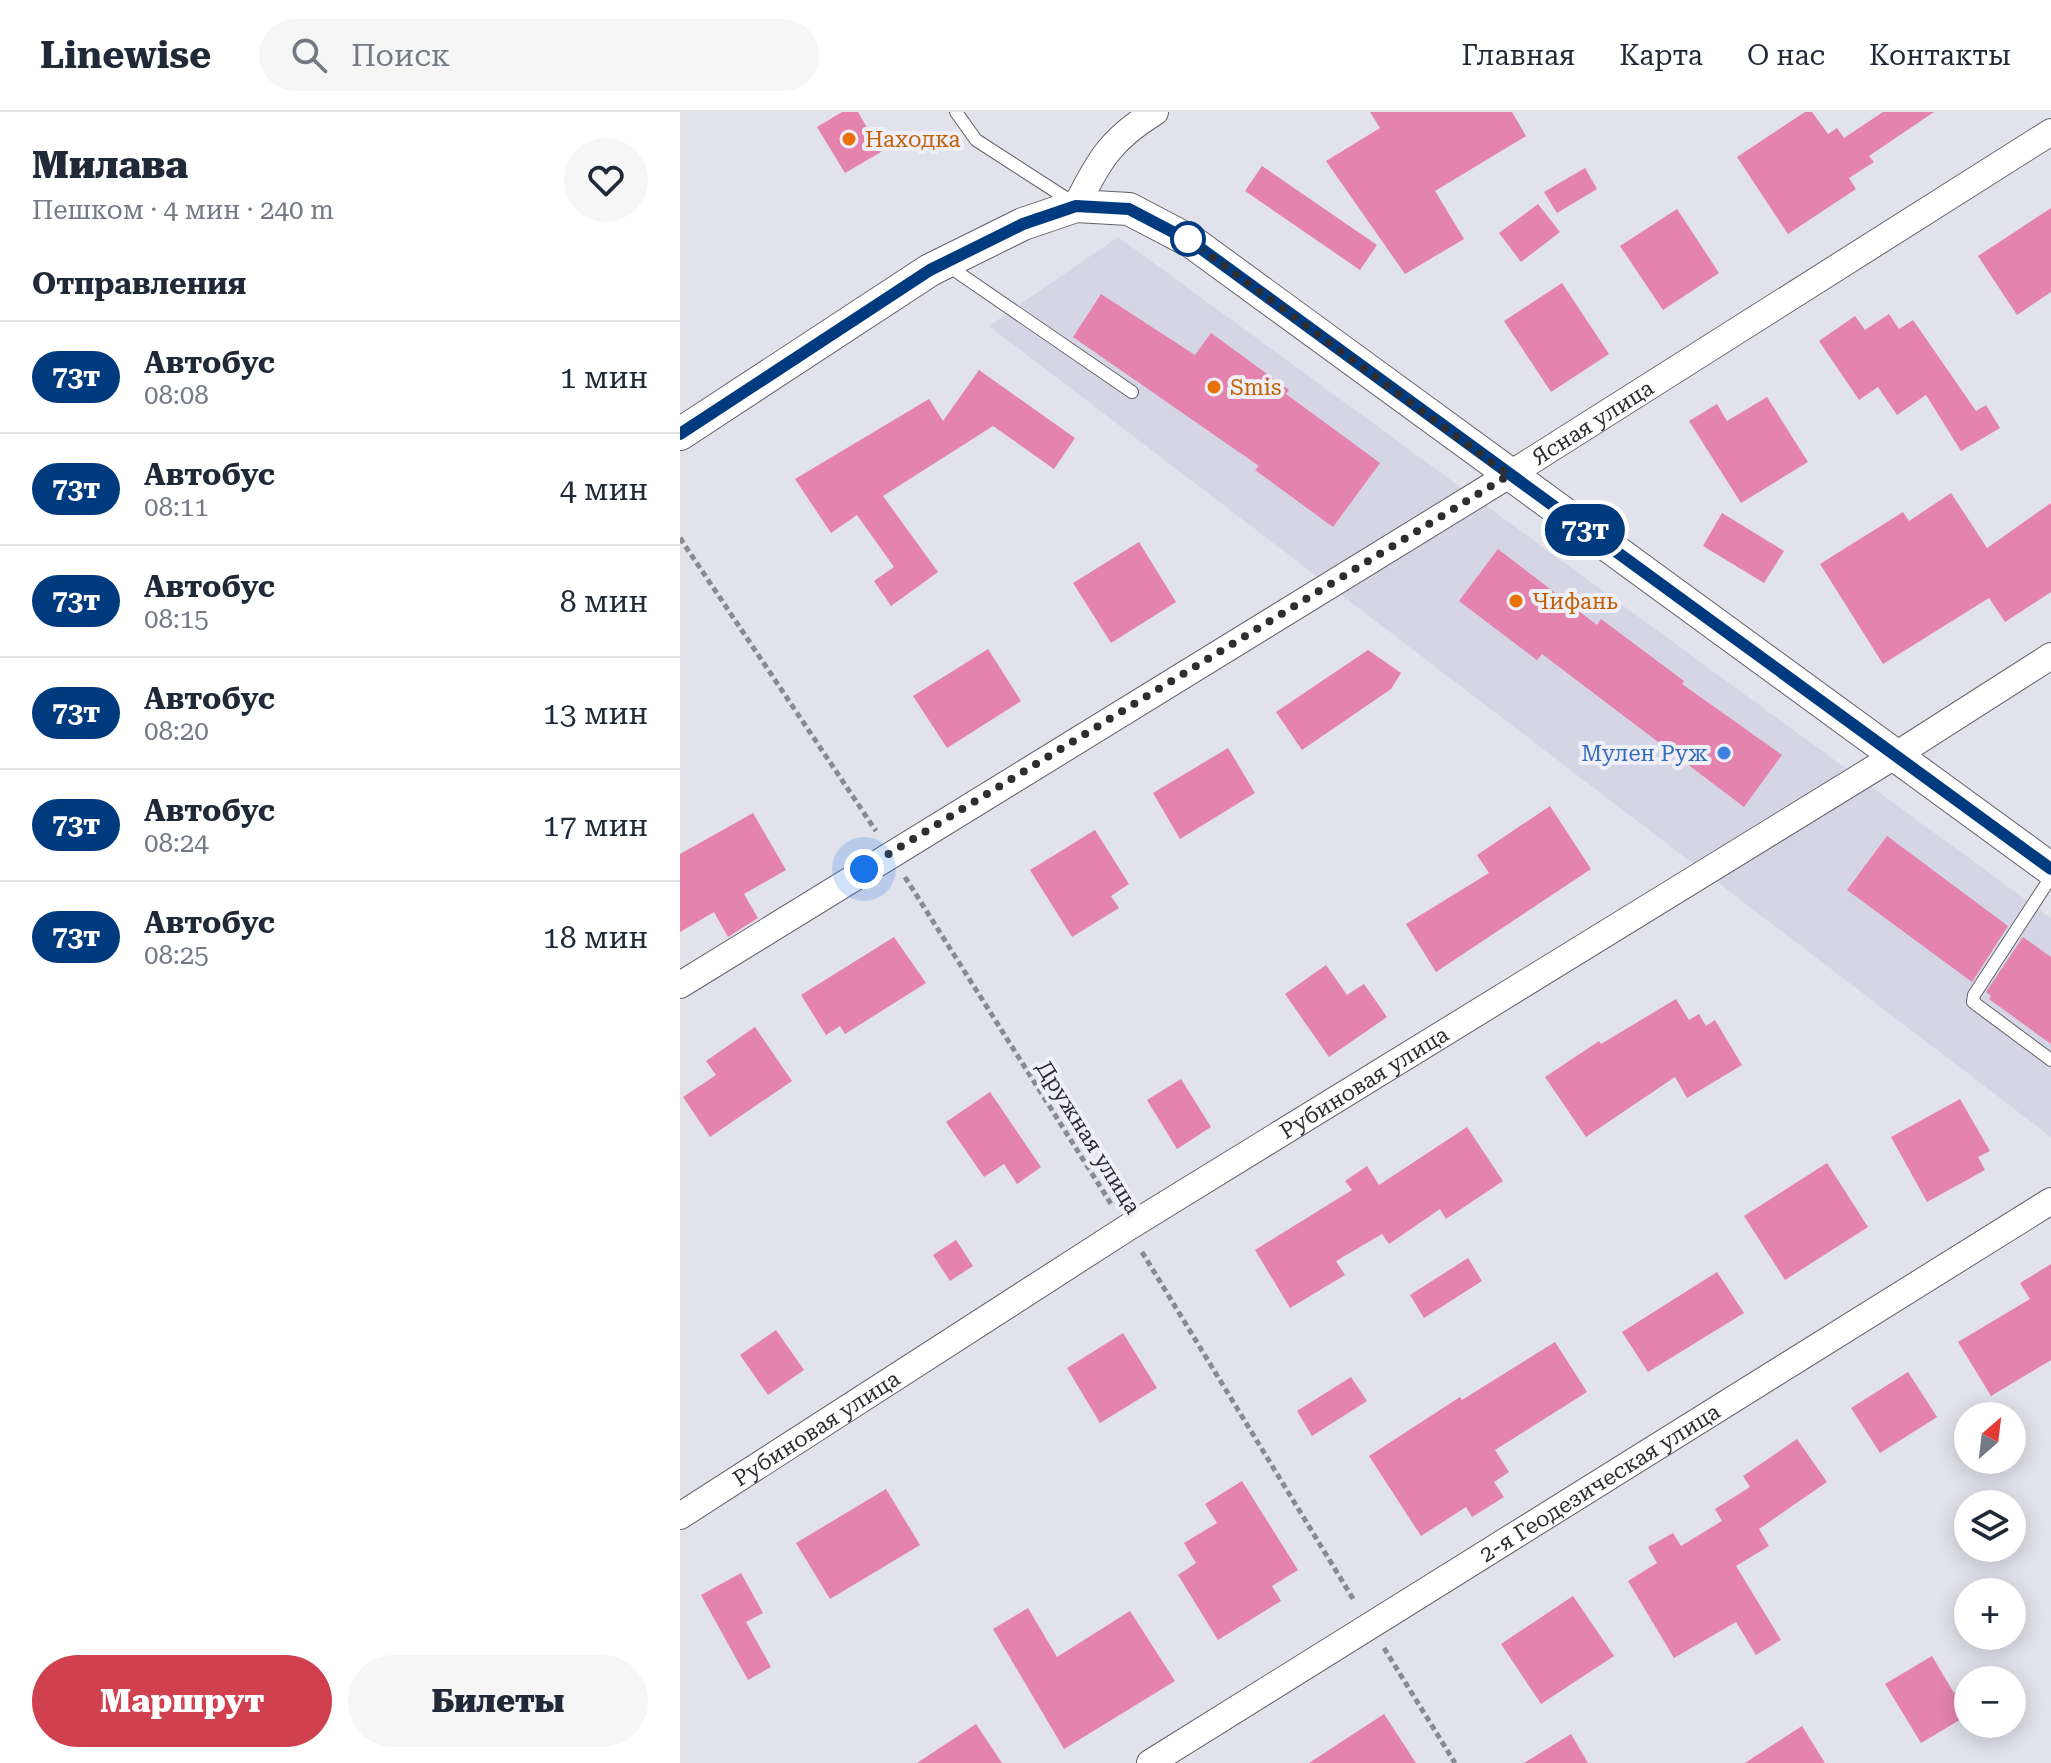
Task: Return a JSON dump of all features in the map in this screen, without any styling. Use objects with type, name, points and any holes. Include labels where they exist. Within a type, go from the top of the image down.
[{"type":"street","points":[[1076,206],[1100,157],[1134,125],[1155,112]]},
{"type":"street","name":"Ясная улица","points":[[680,985],[1509,475],[2051,132]]},
{"type":"street","points":[[680,434],[945,263],[1023,224],[1076,206],[1129,209],[1192,242],[2051,869]]},
{"type":"street","name":"Рубиновая улица","points":[[680,1516],[1127,1228],[1896,755],[2051,656]]},
{"type":"street","name":"2-я Геодезическая улица","points":[[1150,1763],[2051,1201]]},
{"type":"lane","points":[[956,112],[976,140],[1076,206]]},
{"type":"lane","points":[[945,263],[1132,392]]},
{"type":"lane","points":[[2051,877],[1974,995],[1973,1002],[2051,1060]]},
{"type":"path","name":"Дружная улица","points":[[680,538],[890,853],[1127,1228],[1455,1763]]},
{"type":"shaded area","points":[[1118,237],[2051,918],[2051,1137],[989,326]]},
{"type":"building","name":"Находка","points":[[842,112],[858,112],[881,152],[845,173],[817,127]]},
{"type":"building","points":[[1370,112],[1512,112],[1526,136],[1435,191],[1464,239],[1405,274],[1326,161],[1380,128]]},
{"type":"building","points":[[1805,112],[1812,112],[1828,134],[1837,128],[1844,138],[1883,112],[1934,112],[1869,156],[1874,162],[1849,178],[1856,189],[1788,234],[1737,157]]},
{"type":"building","points":[[1262,166],[1377,245],[1360,270],[1245,191]]},
{"type":"building","points":[[1585,168],[1597,189],[1557,213],[1544,192]]},
{"type":"building","points":[[1538,204],[1560,232],[1521,262],[1499,233]]},
{"type":"building","points":[[2051,208],[2051,292],[2017,315],[1978,256]]},
{"type":"building","points":[[1677,209],[1719,273],[1663,310],[1620,246]]},
{"type":"building","points":[[1562,283],[1609,354],[1551,392],[1504,321]]},
{"type":"building","points":[[1101,294],[1195,355],[1211,333],[1289,390],[1286,394],[1380,463],[1333,527],[1255,470],[1259,466],[1073,337]]},
{"type":"building","points":[[1889,314],[1899,329],[1913,320],[1976,411],[1986,405],[2000,428],[1961,451],[1926,395],[1897,415],[1878,387],[1859,400],[1819,341],[1855,316],[1865,330]]},
{"type":"building","points":[[979,370],[1075,438],[1054,469],[993,426],[883,496],[938,572],[891,606],[874,581],[894,567],[857,515],[831,533],[795,479],[929,399],[943,421]]},
{"type":"building","points":[[1767,397],[1808,462],[1741,503],[1689,421],[1717,404],[1727,421]]},
{"type":"building","points":[[1951,493],[1987,548],[2051,503],[2051,592],[2005,622],[1989,598],[1883,664],[1820,564],[1903,512],[1909,521]]},
{"type":"building","points":[[1722,513],[1784,551],[1764,583],[1703,546]]},
{"type":"building","points":[[1139,542],[1176,602],[1111,643],[1073,583]]},
{"type":"building","points":[[1498,549],[1597,625],[1601,619],[1684,681],[1682,684],[1782,755],[1744,807],[1542,654],[1537,660],[1459,601]]},
{"type":"building","points":[[988,649],[1021,701],[947,748],[913,696]]},
{"type":"building","points":[[1368,650],[1401,673],[1391,689],[1302,750],[1276,712]]},
{"type":"building","points":[[1228,748],[1255,793],[1180,839],[1153,793]]},
{"type":"building","points":[[1550,806],[1591,869],[1436,972],[1406,924],[1489,873],[1477,855]]},
{"type":"building","points":[[753,813],[786,870],[744,894],[758,918],[728,937],[714,912],[680,932],[680,854]]},
{"type":"building","points":[[1095,830],[1129,884],[1111,896],[1119,908],[1072,937],[1030,870]]},
{"type":"building","points":[[1887,836],[2008,926],[1972,982],[1847,890]]},
{"type":"building","points":[[894,937],[926,983],[845,1034],[840,1026],[826,1035],[801,995]]},
{"type":"building","points":[[2023,937],[2051,957],[2051,1044],[1989,999],[1991,996],[1986,992]]},
{"type":"building","points":[[1326,965],[1347,995],[1364,984],[1387,1017],[1329,1057],[1285,994]]},
{"type":"building","points":[[1676,999],[1689,1020],[1699,1014],[1706,1026],[1715,1020],[1742,1065],[1687,1098],[1675,1077],[1586,1137],[1545,1077],[1599,1041],[1601,1044]]},
{"type":"building","points":[[755,1027],[792,1081],[710,1137],[683,1097],[716,1075],[706,1061]]},
{"type":"building","points":[[1181,1079],[1211,1127],[1177,1149],[1147,1100]]},
{"type":"building","points":[[990,1092],[1041,1167],[1017,1184],[1004,1164],[984,1177],[946,1122]]},
{"type":"building","points":[[1960,1099],[1990,1151],[1978,1157],[1985,1170],[1927,1202],[1891,1137]]},
{"type":"building","points":[[1467,1127],[1503,1181],[1446,1219],[1440,1209],[1389,1244],[1382,1234],[1336,1261],[1345,1275],[1290,1308],[1255,1250],[1352,1190],[1345,1181],[1367,1166],[1379,1185]]},
{"type":"building","points":[[1827,1163],[1868,1227],[1785,1280],[1744,1216]]},
{"type":"building","points":[[956,1240],[973,1266],[950,1281],[933,1255]]},
{"type":"building","points":[[1468,1258],[1482,1281],[1424,1318],[1410,1295]]},
{"type":"building","points":[[2051,1264],[2051,1360],[1991,1396],[1958,1342],[2030,1299],[2020,1283]]},
{"type":"building","points":[[1717,1272],[1744,1313],[1648,1372],[1622,1332]]},
{"type":"building","points":[[776,1330],[804,1370],[768,1395],[740,1355]]},
{"type":"building","points":[[1123,1333],[1157,1388],[1100,1423],[1067,1368]]},
{"type":"building","points":[[1555,1342],[1587,1392],[1495,1450],[1509,1472],[1494,1482],[1504,1497],[1472,1517],[1466,1507],[1421,1536],[1369,1456],[1460,1397],[1462,1400]]},
{"type":"building","points":[[1908,1372],[1937,1417],[1880,1453],[1851,1408]]},
{"type":"building","points":[[1351,1377],[1367,1401],[1312,1436],[1297,1411]]},
{"type":"building","points":[[1797,1439],[1827,1482],[1759,1529],[1769,1546],[1736,1566],[1781,1640],[1756,1655],[1736,1622],[1674,1658],[1628,1581],[1657,1563],[1648,1547],[1673,1533],[1681,1546],[1722,1521],[1715,1509],[1750,1487],[1743,1476]]},
{"type":"building","points":[[1242,1481],[1298,1570],[1272,1586],[1281,1601],[1218,1640],[1178,1575],[1196,1563],[1184,1543],[1217,1523],[1205,1504]]},
{"type":"building","points":[[886,1489],[920,1545],[830,1599],[796,1543]]},
{"type":"building","points":[[741,1573],[763,1613],[746,1622],[771,1667],[748,1680],[701,1595]]},
{"type":"building","points":[[1573,1596],[1614,1656],[1541,1704],[1501,1644]]},
{"type":"building","points":[[1028,1608],[1057,1657],[1130,1611],[1175,1681],[1064,1749],[993,1629]]},
{"type":"building","points":[[1932,1656],[1954,1693],[1954,1723],[1921,1743],[1885,1684]]},
{"type":"building","points":[[1384,1714],[1416,1763],[1309,1763]]},
{"type":"building","points":[[976,1724],[1002,1763],[917,1763]]},
{"type":"building","points":[[1802,1726],[1825,1763],[1745,1763]]},
{"type":"building","points":[[1571,1734],[1588,1763],[1524,1763]]},
{"type":"bus line","name":"73т","points":[[680,434],[930,270],[974,246],[1023,224],[1076,206],[1129,209],[1192,242],[2051,869]]},
{"type":"place","name":"Находка","points":[[849,139]]},
{"type":"place","name":"Smis","points":[[1214,387]]},
{"type":"place","name":"Чифань","points":[[1516,601]]},
{"type":"place","name":"Мулен Руж","points":[[1724,753]]},
{"type":"route","points":[[864,869],[1509,475],[1188,239]]}]
